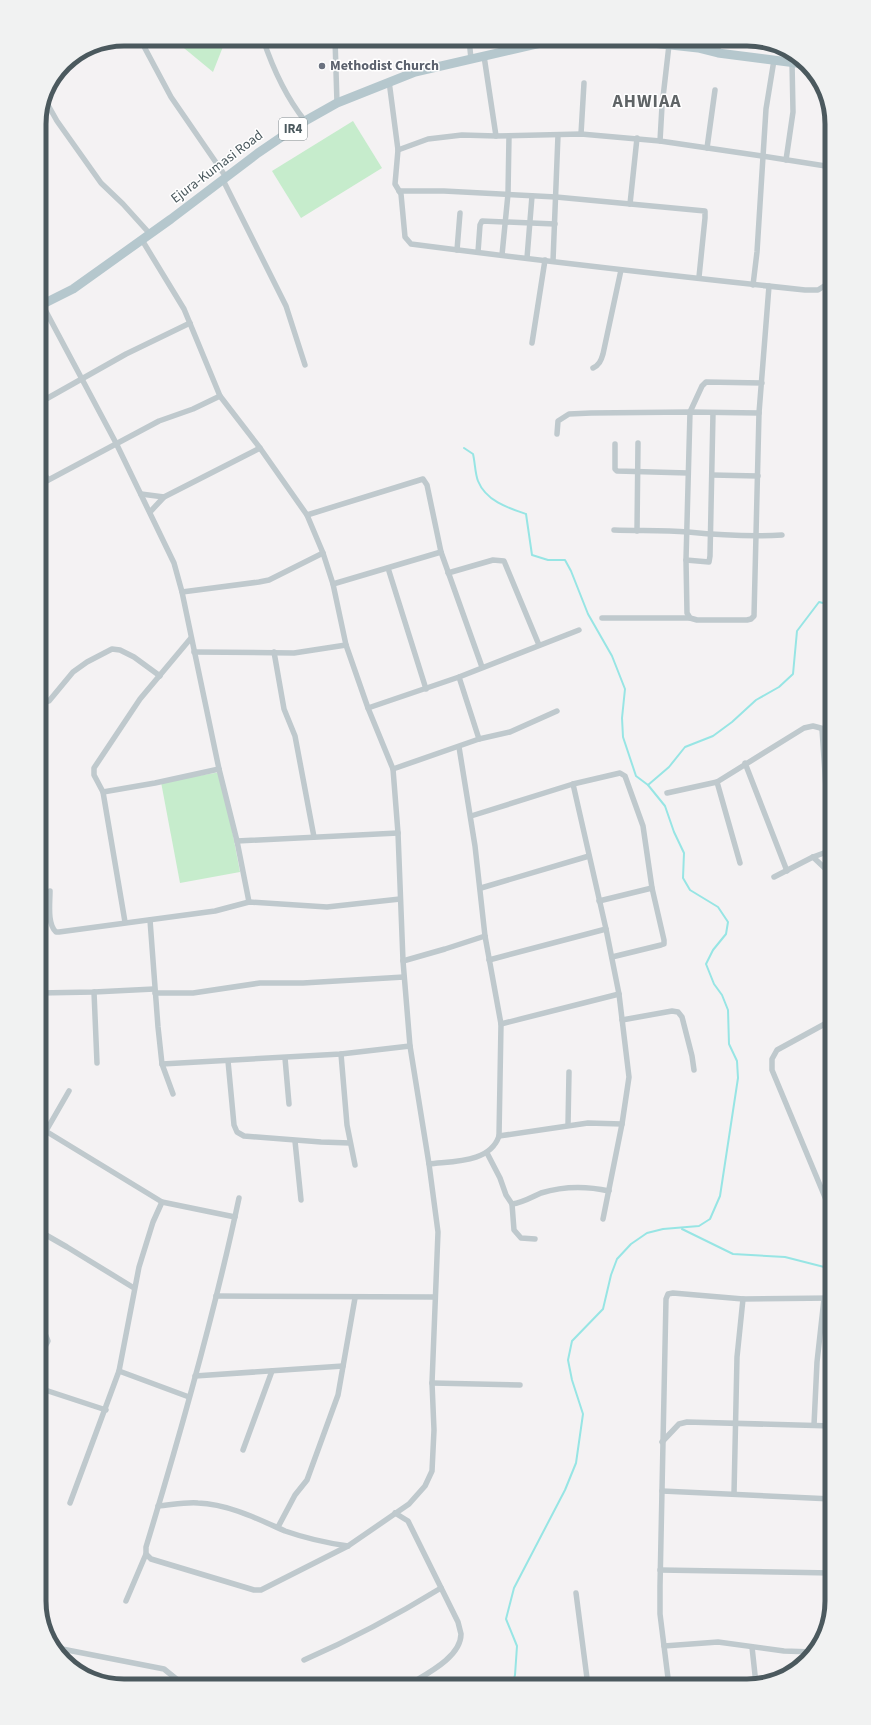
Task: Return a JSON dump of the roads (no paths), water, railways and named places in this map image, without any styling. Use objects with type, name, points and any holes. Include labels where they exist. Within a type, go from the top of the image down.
[{"type":"main road","name":"Ejura-Kumasi Road","points":[[46,302],[73,288],[146,237],[305,121],[337,103],[389,81],[415,72],[528,46]]},
{"type":"main road","points":[[679,46],[698,48],[718,53],[796,63]]},
{"type":"street","points":[[144,46],[171,97],[225,178],[286,306],[305,365]]},
{"type":"street","points":[[266,46],[284,90],[294,107],[305,121]]},
{"type":"street","points":[[335,46],[337,103]]},
{"type":"street","points":[[470,46],[471,59]]},
{"type":"street","points":[[660,141],[662,106],[669,46]]},
{"type":"street","points":[[718,46],[718,53]]},
{"type":"street","points":[[484,56],[496,136]]},
{"type":"street","points":[[752,285],[757,252],[766,109],[774,60]]},
{"type":"street","points":[[786,160],[793,112],[792,62]]},
{"type":"street","points":[[389,81],[398,150],[395,184],[400,194],[405,237],[411,244],[621,270],[699,277],[752,285],[818,290],[825,286]]},
{"type":"street","points":[[581,134],[584,83]]},
{"type":"street","points":[[707,148],[715,90]]},
{"type":"street","points":[[49,106],[57,121],[101,183],[123,204],[146,237],[190,323],[220,396],[260,448],[307,515],[323,553],[333,584],[346,645],[368,708],[393,769],[398,833],[403,961],[410,1046],[429,1164],[438,1232],[432,1383],[434,1430],[432,1471],[425,1486],[409,1504],[348,1546],[261,1590],[254,1590],[152,1559],[146,1554]]},
{"type":"street","points":[[398,150],[428,139],[462,135],[509,136],[581,134],[660,141],[825,166]]},
{"type":"street","points":[[553,261],[558,135]]},
{"type":"street","points":[[502,255],[508,194],[509,136]]},
{"type":"street","points":[[630,204],[637,138]]},
{"type":"street","points":[[399,191],[444,191],[556,197],[706,212],[699,277]]},
{"type":"street","points":[[527,258],[532,196]]},
{"type":"street","points":[[457,250],[460,213]]},
{"type":"street","points":[[478,252],[481,223],[484,221],[555,224]]},
{"type":"street","points":[[532,343],[545,260]]},
{"type":"street","points":[[593,368],[601,361],[603,354],[621,270]]},
{"type":"street","points":[[602,618],[690,618],[697,620],[751,619],[754,616],[759,413],[769,286]]},
{"type":"street","points":[[46,314],[116,443],[174,563],[182,592],[219,769],[237,841],[249,902]]},
{"type":"street","points":[[46,399],[126,354],[190,323]]},
{"type":"street","points":[[690,618],[687,613],[686,560],[690,412],[702,386],[707,382],[762,383]]},
{"type":"street","points":[[46,477],[48,480],[164,418],[193,409],[220,396]]},
{"type":"street","points":[[557,434],[558,422],[569,414],[690,412],[759,413]]},
{"type":"street","points":[[686,560],[709,562],[711,535],[713,412]]},
{"type":"street","points":[[637,531],[638,443]]},
{"type":"street","points":[[615,444],[616,470],[638,472],[688,472]]},
{"type":"street","points":[[150,512],[164,497],[260,448]]},
{"type":"street","points":[[712,475],[758,476]]},
{"type":"street","points":[[307,515],[423,479],[427,485],[440,552],[482,667]]},
{"type":"street","points":[[141,494],[164,497]]},
{"type":"street","points":[[614,530],[687,532],[711,535],[756,537],[782,535]]},
{"type":"street","points":[[333,584],[440,552]]},
{"type":"street","points":[[182,592],[269,580],[323,553]]},
{"type":"street","points":[[448,573],[493,560],[500,559],[504,561],[539,645]]},
{"type":"street","points":[[388,568],[426,689]]},
{"type":"street","points":[[368,708],[459,677],[578,630]]},
{"type":"street","points":[[125,922],[103,792],[94,775],[94,768],[140,699],[191,638]]},
{"type":"street","points":[[194,652],[294,653],[346,645]]},
{"type":"street","points":[[46,702],[50,701],[73,672],[112,649],[120,650],[134,657],[160,676]]},
{"type":"street","points":[[274,652],[284,709],[295,736],[314,837]]},
{"type":"street","points":[[459,677],[479,739]]},
{"type":"street","points":[[393,769],[479,739],[510,732],[557,711]]},
{"type":"street","points":[[667,793],[717,782],[745,763],[804,728],[813,726],[825,730]]},
{"type":"street","points":[[822,730],[825,774]]},
{"type":"street","points":[[429,1164],[460,1160],[487,1153],[496,1144],[499,1136],[501,1024],[485,936],[481,888],[471,816],[459,747]]},
{"type":"street","points":[[745,763],[787,871]]},
{"type":"street","points":[[103,792],[155,783],[219,769]]},
{"type":"street","points":[[471,816],[573,784],[620,773],[625,776],[643,826],[652,888],[664,944],[612,957]]},
{"type":"street","points":[[717,782],[740,863]]},
{"type":"street","points":[[573,784],[612,957],[619,994],[629,1077],[622,1124],[603,1219]]},
{"type":"street","points":[[237,841],[398,833]]},
{"type":"street","points":[[774,877],[825,853]]},
{"type":"street","points":[[481,888],[589,856]]},
{"type":"street","points":[[813,857],[825,868]]},
{"type":"street","points":[[599,900],[652,888]]},
{"type":"street","points":[[50,891],[52,927],[56,932],[215,911],[249,902],[327,907],[400,898]]},
{"type":"street","points":[[150,920],[162,1064],[173,1094]]},
{"type":"street","points":[[489,960],[606,929]]},
{"type":"street","points":[[403,961],[485,936]]},
{"type":"street","points":[[46,993],[155,991],[194,993],[260,983],[303,983],[404,977]]},
{"type":"street","points":[[94,992],[97,1063]]},
{"type":"street","points":[[501,1024],[619,994]]},
{"type":"street","points":[[622,1020],[672,1011],[678,1012],[682,1016],[694,1070]]},
{"type":"street","points":[[825,1024],[777,1050],[772,1059],[772,1070],[825,1197]]},
{"type":"street","points":[[162,1064],[341,1054],[410,1046]]},
{"type":"street","points":[[341,1054],[345,1105],[355,1165]]},
{"type":"street","points":[[285,1058],[289,1104]]},
{"type":"street","points":[[228,1061],[234,1125],[237,1132],[244,1136],[295,1141],[350,1142]]},
{"type":"street","points":[[568,1125],[569,1072]]},
{"type":"street","points":[[68,1091],[46,1131],[162,1202],[235,1217]]},
{"type":"street","points":[[499,1136],[588,1123],[622,1124]]},
{"type":"street","points":[[295,1141],[301,1200]]},
{"type":"street","points":[[487,1153],[500,1178],[506,1195],[512,1204],[514,1230],[522,1238],[535,1239]]},
{"type":"street","points":[[512,1204],[540,1194],[572,1187],[596,1188],[609,1191]]},
{"type":"street","points":[[126,1601],[146,1554],[146,1547],[189,1398],[216,1296],[239,1198]]},
{"type":"street","points":[[70,1502],[106,1410],[119,1371],[134,1288],[145,1243],[162,1202]]},
{"type":"street","points":[[46,1235],[67,1246],[134,1288]]},
{"type":"street","points":[[667,1679],[660,1614],[660,1570],[666,1299],[668,1294],[743,1299],[824,1299],[817,1362],[814,1425]]},
{"type":"street","points":[[216,1296],[435,1298]]},
{"type":"street","points":[[278,1527],[293,1499],[307,1480],[338,1395],[355,1298]]},
{"type":"street","points":[[734,1494],[737,1357],[743,1299]]},
{"type":"street","points":[[195,1376],[343,1366]]},
{"type":"street","points":[[119,1371],[189,1398]]},
{"type":"street","points":[[243,1450],[272,1371]]},
{"type":"street","points":[[432,1383],[520,1385]]},
{"type":"street","points":[[46,1391],[106,1410]]},
{"type":"street","points":[[662,1442],[679,1424],[683,1423],[825,1426]]},
{"type":"street","points":[[662,1491],[825,1499]]},
{"type":"street","points":[[158,1506],[198,1502],[218,1506],[327,1543],[348,1546]]},
{"type":"street","points":[[395,1513],[408,1521],[458,1622],[461,1635],[455,1651],[445,1663],[419,1679]]},
{"type":"street","points":[[660,1570],[825,1573]]},
{"type":"street","points":[[304,1660],[352,1639],[441,1588]]},
{"type":"street","points":[[576,1592],[587,1679]]},
{"type":"street","points":[[664,1646],[718,1642],[784,1651],[806,1652]]},
{"type":"street","points":[[752,1647],[755,1678]]},
{"type":"street","points":[[62,1649],[164,1669],[177,1679]]},
{"type":"waterway","points":[[464,448],[473,454],[476,475],[486,494],[498,503],[526,514],[532,555],[548,560],[565,560],[571,571],[588,614],[612,656],[625,689],[622,718],[623,737],[636,776],[648,785],[665,806],[674,832],[684,853],[683,878],[690,890],[718,907],[728,922],[726,934],[713,950],[706,964],[714,984],[722,995],[728,1010],[729,1044],[737,1061],[738,1078],[720,1196],[710,1219],[699,1226],[663,1229],[647,1233],[631,1244],[617,1259],[611,1275],[603,1309],[572,1341],[568,1360],[572,1380],[583,1414],[576,1463],[565,1490],[514,1588],[506,1619],[517,1646],[514,1679]]},
{"type":"waterway","points":[[648,785],[669,767],[685,747],[713,736],[732,722],[756,700],[779,687],[793,674],[797,631],[819,602],[825,604]]},
{"type":"waterway","points":[[682,1229],[733,1254],[785,1257],[825,1267]]},
{"type":"place","name":"Methodist Church","points":[[322,66]]},
{"type":"district","name":"AHWIAA","points":[[647,101]]}]
